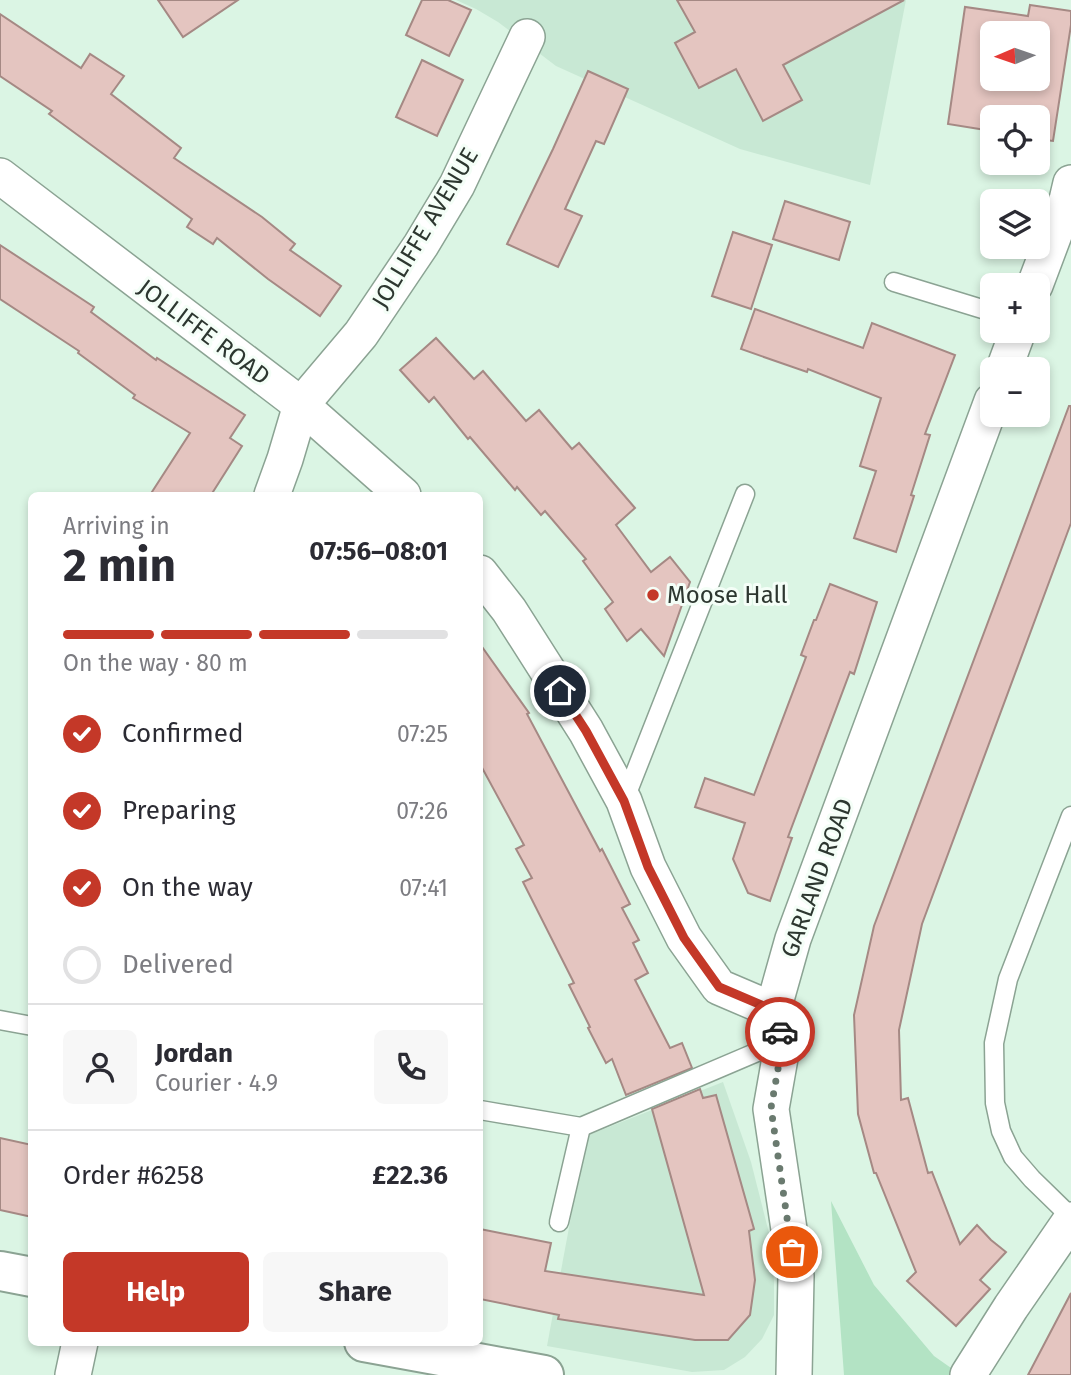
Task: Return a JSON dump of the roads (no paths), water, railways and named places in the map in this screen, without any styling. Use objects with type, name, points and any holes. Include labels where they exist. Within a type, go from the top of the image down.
[{"type":"main road","points":[[0,1271],[28,1276]]},
{"type":"main road","points":[[387,1346],[544,1375]]},
{"type":"street","name":"JOLLIFFE AVENUE","points":[[300,405],[361,334],[421,245],[457,185],[527,37]]},
{"type":"street","name":"JOLLIFFE ROAD","points":[[0,176],[300,405],[400,492]]},
{"type":"street","points":[[1040,273],[1070,195]]},
{"type":"street","points":[[273,492],[300,405]]},
{"type":"street","name":"GARLAND ROAD","points":[[794,1375],[796,1276],[771,1108],[778,1026],[793,939],[982,427]]},
{"type":"street","points":[[483,577],[509,610],[586,731],[624,801],[648,867],[684,938],[719,987],[778,1026]]},
{"type":"street","points":[[968,1375],[1071,1219]]},
{"type":"street","points":[[73,1375],[79,1346]]},
{"type":"lane","points":[[894,282],[980,308]]},
{"type":"lane","points":[[624,801],[746,494]]},
{"type":"lane","points":[[1071,816],[1008,979],[994,1043],[995,1103],[1001,1131],[1013,1157],[1071,1219]]},
{"type":"lane","points":[[0,1020],[28,1025]]},
{"type":"lane","points":[[483,1111],[581,1127],[778,1026]]},
{"type":"lane","points":[[559,1222],[581,1127]]},
{"type":"place","name":"Moose Hall","points":[[653,595]]}]
